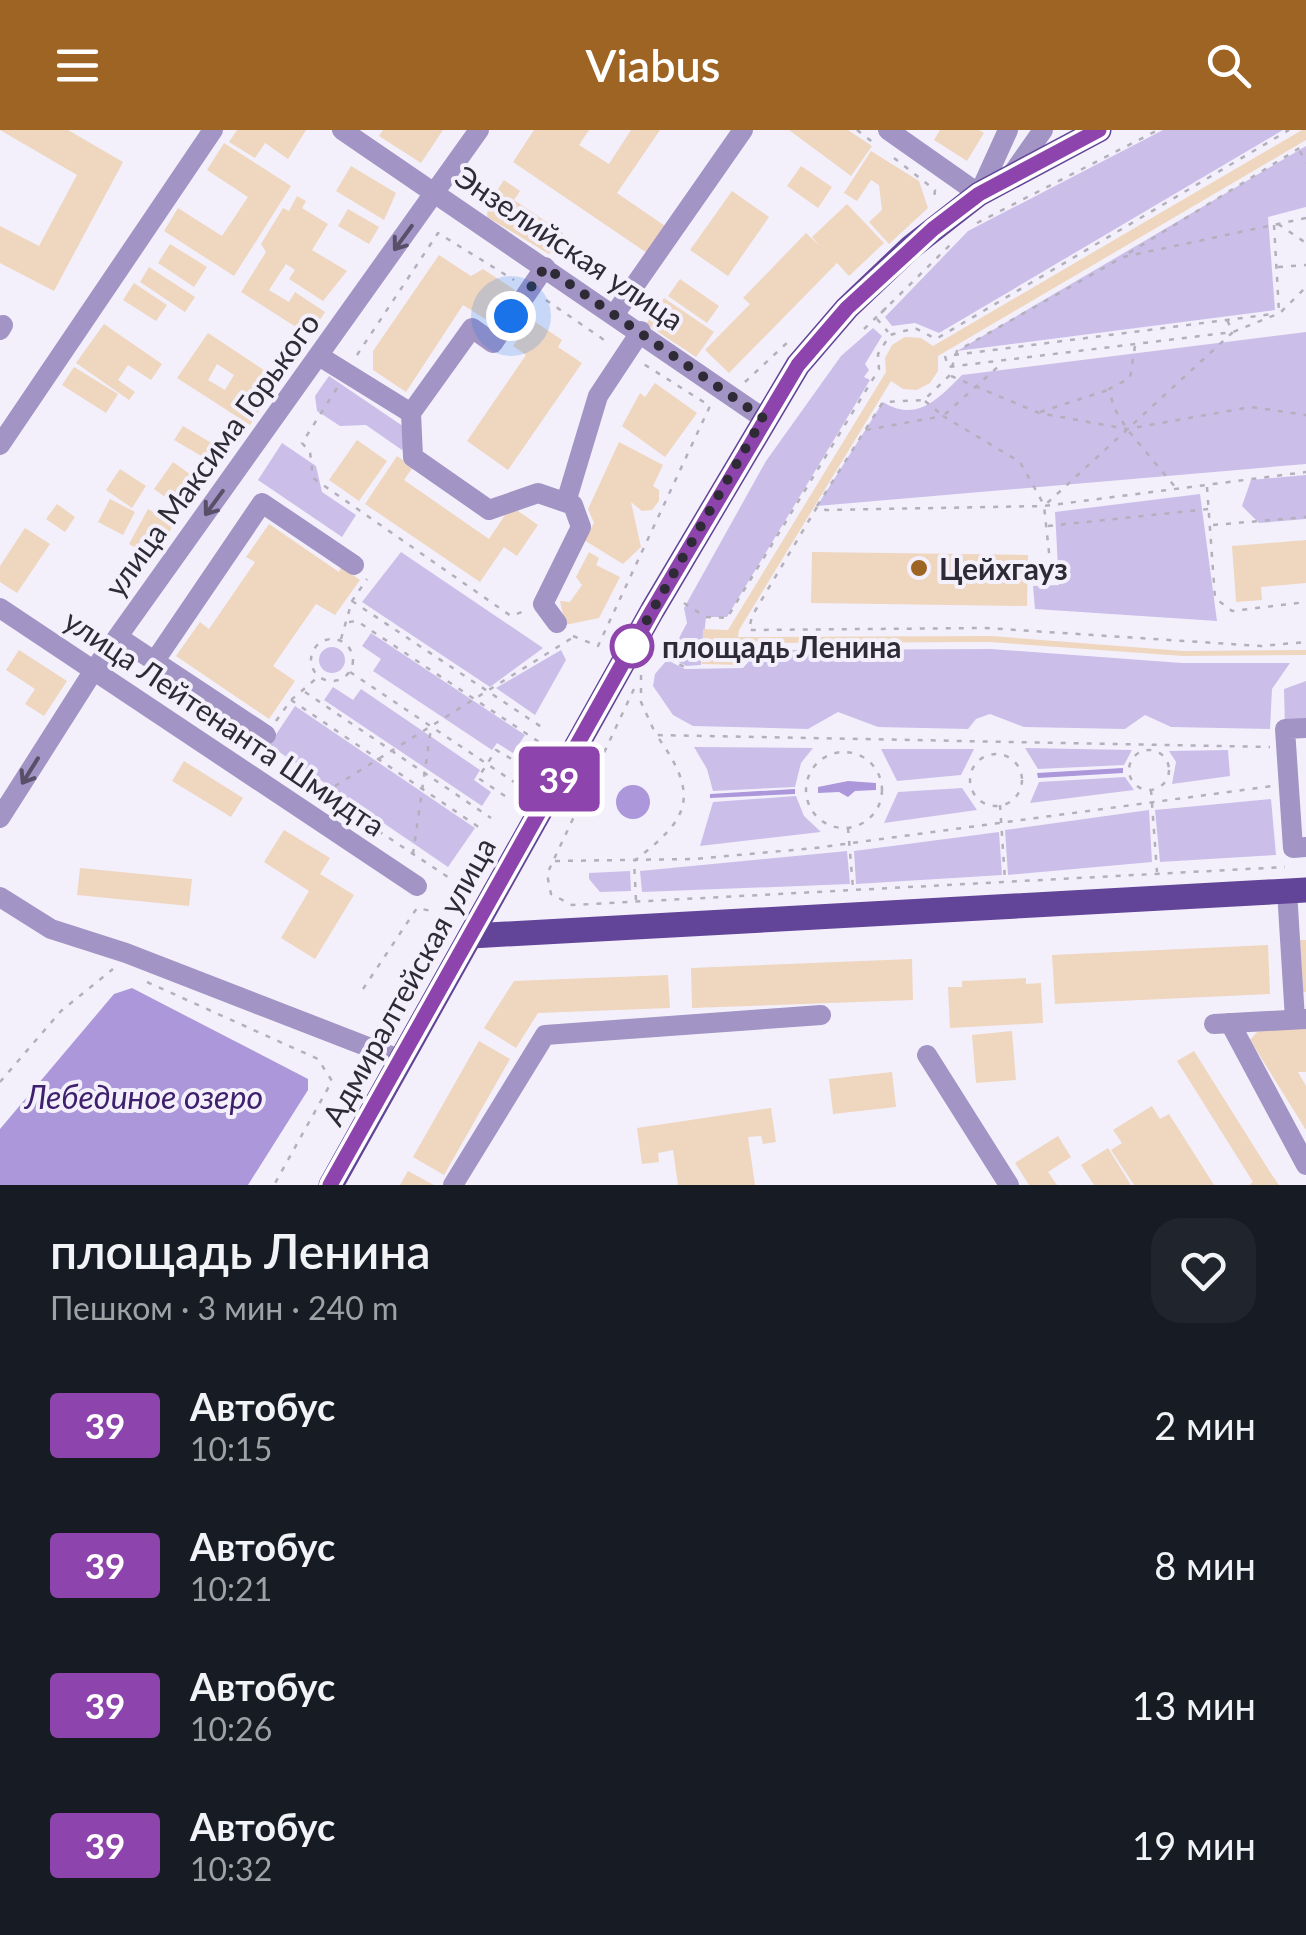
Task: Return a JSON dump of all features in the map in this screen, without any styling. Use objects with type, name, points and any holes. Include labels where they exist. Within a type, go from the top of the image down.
[{"type":"main road","name":"Адмиралтейская улица","points":[[330,1185],[763,418],[798,365],[847,308],[910,247],[979,194],[1099,130]]},
{"type":"main road","points":[[470,936],[1293,882]]},
{"type":"street","points":[[0,445],[213,130]]},
{"type":"street","name":"Энзелийская улица","points":[[342,130],[763,418]]},
{"type":"street","name":"улица Максима Горького","points":[[0,818],[94,670],[479,130]]},
{"type":"street","points":[[614,315],[743,130]]},
{"type":"street","points":[[888,130],[979,194],[1008,130]]},
{"type":"street","points":[[1006,183],[1043,130]]},
{"type":"street","points":[[545,267],[493,343],[472,328],[410,413],[414,457],[489,510],[538,493],[573,505],[581,528],[543,604],[557,623]]},
{"type":"street","points":[[566,502],[598,396],[641,331]]},
{"type":"street","points":[[319,356],[410,413]]},
{"type":"street","points":[[154,662],[262,503],[354,566]]},
{"type":"street","name":"улица Лейтенанта Шмидта","points":[[0,608],[417,886]]},
{"type":"street","points":[[118,636],[266,734]]},
{"type":"street","points":[[1306,728],[1286,729],[1293,848],[1306,847]]},
{"type":"street","points":[[1293,882],[1301,1019],[1222,1024],[1306,1166]]},
{"type":"street","points":[[0,897],[51,929],[182,974],[399,1059]]},
{"type":"street","points":[[453,1185],[545,1035],[820,1015]]},
{"type":"street","points":[[927,1055],[1009,1185]]},
{"type":"path","points":[[857,130],[935,190],[933,209]]},
{"type":"path","points":[[966,229],[1158,130]]},
{"type":"path","points":[[679,599],[706,618],[727,618],[879,369],[878,354],[890,335],[915,328],[936,338],[1289,130]]},
{"type":"path","points":[[948,367],[954,355],[1306,144]]},
{"type":"path","points":[[1298,148],[1306,162]]},
{"type":"path","points":[[1123,257],[1306,218]]},
{"type":"path","points":[[1276,224],[1306,243]]},
{"type":"path","points":[[1276,224],[1280,313]]},
{"type":"path","points":[[454,881],[323,794],[574,637],[598,646],[680,465],[704,426],[710,406],[438,232],[302,443],[310,452],[313,478],[512,616],[543,604]]},
{"type":"path","points":[[881,313],[953,242]]},
{"type":"path","points":[[1277,268],[1306,264]]},
{"type":"path","points":[[948,367],[1233,332],[1280,313],[1306,287]]},
{"type":"path","points":[[864,330],[888,306]]},
{"type":"path","points":[[954,355],[1280,313]]},
{"type":"path","points":[[876,318],[890,335]]},
{"type":"path","points":[[1226,320],[1233,332]]},
{"type":"path","points":[[1174,327],[1176,340]]},
{"type":"path","points":[[1044,506],[1233,332]]},
{"type":"path","points":[[1125,333],[1127,346]]},
{"type":"path","points":[[738,389],[793,337]]},
{"type":"path","points":[[1072,340],[1074,352]]},
{"type":"path","points":[[1039,412],[1110,389],[1130,378],[1135,345]]},
{"type":"path","points":[[1020,347],[1021,358]]},
{"type":"path","points":[[945,356],[949,376]]},
{"type":"path","points":[[865,430],[943,416],[1004,361]]},
{"type":"path","points":[[949,376],[1039,412],[1127,430],[1251,407],[1306,415]]},
{"type":"path","points":[[949,376],[924,400],[883,402],[752,616],[749,630],[986,628],[1261,646],[1306,642]]},
{"type":"path","points":[[1110,389],[1114,408],[1127,430],[1177,489]]},
{"type":"path","points":[[924,400],[943,416],[1020,462],[1044,506],[1052,580],[1027,581]]},
{"type":"path","points":[[817,506],[826,510],[1044,506],[1306,472]]},
{"type":"path","points":[[1207,485],[1216,598],[1232,611],[1306,602]]},
{"type":"path","points":[[1046,526],[1209,509]]},
{"type":"path","points":[[1211,525],[1306,516]]},
{"type":"path","points":[[340,640],[349,622],[352,600],[368,577],[354,566]]},
{"type":"path","points":[[352,600],[546,730]]},
{"type":"path","points":[[349,622],[358,621],[539,742]]},
{"type":"path","points":[[326,640],[340,640],[353,657],[350,672],[334,681],[319,676],[311,661],[315,648],[326,640]]},
{"type":"path","points":[[668,658],[686,668]]},
{"type":"path","points":[[644,666],[547,874],[551,894],[572,905],[1157,873],[1293,882]]},
{"type":"path","points":[[350,672],[514,782]]},
{"type":"path","points":[[634,861],[676,826],[683,812],[682,785],[641,702],[641,674]]},
{"type":"path","points":[[266,734],[291,700],[305,692],[319,676]]},
{"type":"path","points":[[305,692],[491,818]]},
{"type":"path","points":[[291,700],[483,830]]},
{"type":"path","points":[[413,854],[431,726]]},
{"type":"path","points":[[656,734],[1279,747]]},
{"type":"path","points":[[840,739],[841,752]]},
{"type":"path","points":[[996,754],[997,742]]},
{"type":"path","points":[[1148,747],[1164,756],[1170,768],[1163,785],[1151,790],[1138,787],[1129,770],[1133,758],[1148,747]]},
{"type":"path","points":[[505,796],[478,778],[496,750],[524,766]]},
{"type":"path","points":[[841,752],[869,761],[882,783],[878,807],[870,817],[848,828],[824,823],[808,804],[806,792],[812,768],[821,759],[841,752]]},
{"type":"path","points":[[996,754],[1016,762],[1022,778],[1018,793],[1000,805],[982,801],[970,780],[976,764],[996,754]]},
{"type":"path","points":[[553,861],[634,861],[850,843],[1282,784]]},
{"type":"path","points":[[1151,790],[1157,873]]},
{"type":"path","points":[[1000,805],[1005,882]]},
{"type":"path","points":[[848,828],[853,890]]},
{"type":"path","points":[[634,861],[636,902]]},
{"type":"path","points":[[363,989],[417,908],[436,912]]},
{"type":"path","points":[[0,1082],[61,1011],[114,968]]},
{"type":"path","points":[[131,976],[318,1059],[332,1080],[274,1185]]},
{"type":"shaded area","points":[[1163,130],[1283,130],[939,333],[915,323],[892,326],[885,317],[968,231]]},
{"type":"shaded area","points":[[1306,146],[1306,207],[1268,217],[1275,310],[957,351]]},
{"type":"shaded area","points":[[873,328],[882,336],[865,364],[869,370],[864,377],[870,380],[727,617],[706,617],[701,665],[686,666],[669,657],[687,623],[684,608],[766,461],[841,356]]},
{"type":"shaded area","points":[[1306,332],[1306,464],[817,506],[883,402],[895,408],[917,409],[935,400],[962,375]]},
{"type":"shaded area","points":[[329,376],[413,433],[402,450],[366,425],[340,426],[317,411],[315,396]]},
{"type":"shaded area","points":[[282,443],[316,466],[322,492],[356,515],[342,537],[258,480]]},
{"type":"shaded area","points":[[1306,475],[1306,519],[1259,523],[1242,506],[1251,480]]},
{"type":"shaded area","points":[[1200,494],[1217,621],[1035,609],[1033,586],[1059,585],[1055,512]]},
{"type":"shaded area","points":[[401,552],[543,648],[490,687],[362,602]]},
{"type":"shaded area","points":[[371,633],[525,735],[513,753],[497,743],[492,750],[373,671],[381,659],[362,646]]},
{"type":"shaded area","points":[[332,647],[341,651],[345,660],[341,669],[332,673],[323,669],[319,660],[323,651]]},
{"type":"shaded area","points":[[991,649],[1182,663],[1290,663],[1272,689],[1270,729],[1171,727],[1145,715],[1125,729],[1024,727],[990,714],[976,719],[968,729],[878,727],[838,712],[808,729],[693,726],[673,715],[653,686],[655,674],[667,660],[685,669],[743,668],[759,650]]},
{"type":"shaded area","points":[[561,650],[566,660],[535,715],[496,688]]},
{"type":"shaded area","points":[[1306,681],[1306,728],[1285,729],[1284,689]]},
{"type":"shaded area","points":[[333,687],[353,700],[361,689],[480,770],[474,780],[491,792],[482,806],[324,700]]},
{"type":"shaded area","points":[[295,706],[475,828],[448,867],[269,745]]},
{"type":"shaded area","points":[[694,747],[813,748],[801,763],[795,787],[713,791],[707,769]]},
{"type":"shaded area","points":[[1025,748],[1132,750],[1124,765],[1038,769]]},
{"type":"shaded area","points":[[881,749],[974,749],[961,775],[897,781]]},
{"type":"shaded area","points":[[1228,750],[1230,776],[1172,784],[1176,762],[1169,751]]},
{"type":"shaded area","points":[[1125,777],[1134,790],[1030,803],[1039,782]]},
{"type":"shaded area","points":[[962,788],[977,810],[884,823],[898,792]]},
{"type":"shaded area","points":[[796,796],[804,816],[821,832],[700,846],[713,802]]},
{"type":"shaded area","points":[[1271,799],[1276,855],[1160,862],[1155,810]]},
{"type":"shaded area","points":[[1149,810],[1152,862],[1008,875],[1005,830]]},
{"type":"shaded area","points":[[999,832],[1002,875],[856,884],[854,851]]},
{"type":"shaded area","points":[[847,851],[850,884],[642,892],[640,871]]},
{"type":"shaded area","points":[[630,871],[631,891],[600,892],[589,879],[589,873]]},
{"type":"water","points":[[1123,768],[1123,773],[1038,778],[1037,773]]},
{"type":"water","points":[[848,781],[876,783],[876,790],[855,791],[848,797],[839,792],[818,793],[818,787]]},
{"type":"water","points":[[633,785],[645,790],[650,802],[645,814],[633,819],[621,814],[616,802],[621,790]]},
{"type":"water","points":[[795,789],[795,794],[710,798],[710,794]]},
{"type":"water","name":"Лебединое озеро","points":[[132,988],[308,1079],[308,1090],[248,1185],[0,1185],[0,1129],[114,994]]},
{"type":"building","points":[[0,130],[68,130],[123,162],[54,291],[0,263],[0,226],[39,246],[77,175]]},
{"type":"building","points":[[237,130],[306,130],[288,159],[265,143],[255,158],[229,142]]},
{"type":"building","points":[[383,130],[443,130],[421,163],[379,136]]},
{"type":"building","points":[[534,130],[589,130],[579,145],[609,164],[631,130],[660,130],[617,193],[665,226],[647,253],[513,162]]},
{"type":"building","points":[[789,130],[848,130],[872,146],[851,176]]},
{"type":"building","points":[[940,130],[984,133],[967,161],[934,140]]},
{"type":"building","points":[[1306,130],[1306,140],[938,356],[938,371],[930,383],[917,390],[903,389],[891,381],[738,637],[992,636],[1183,651],[1306,650],[1306,655],[1183,656],[989,642],[738,643],[738,665],[702,664],[703,629],[728,630],[886,372],[885,358],[892,345],[905,337],[921,338],[933,346]]},
{"type":"building","points":[[224,143],[291,186],[234,276],[164,231],[178,208],[222,236],[248,197],[207,170]]},
{"type":"building","points":[[871,151],[919,181],[928,208],[889,244],[869,222],[882,210],[879,185],[871,180],[857,201],[844,193]]},
{"type":"building","points":[[351,166],[396,193],[384,220],[336,191]]},
{"type":"building","points":[[801,166],[832,187],[818,208],[787,186]]},
{"type":"building","points":[[504,180],[520,191],[514,200],[563,233],[549,254],[487,217],[488,204]]},
{"type":"building","points":[[732,191],[769,217],[728,276],[690,250]]},
{"type":"building","points":[[297,196],[306,201],[302,208],[328,224],[312,250],[347,271],[323,301],[289,279],[295,270],[286,264],[269,290],[289,302],[295,292],[325,312],[310,336],[241,292],[266,252],[261,244],[283,208],[289,211]]},
{"type":"building","points":[[847,204],[884,243],[849,276],[837,263],[729,373],[705,350],[750,304],[743,298],[806,233],[820,246],[812,237]]},
{"type":"building","points":[[348,209],[379,227],[369,244],[338,226]]},
{"type":"building","points":[[170,244],[207,267],[194,287],[158,263]]},
{"type":"building","points":[[439,255],[471,276],[483,269],[515,290],[493,324],[463,305],[406,392],[373,370],[373,351]]},
{"type":"building","points":[[149,267],[195,297],[185,312],[140,282]]},
{"type":"building","points":[[680,279],[719,306],[707,323],[668,296]]},
{"type":"building","points":[[134,283],[167,305],[156,321],[123,300]]},
{"type":"building","points":[[664,298],[714,332],[696,357],[646,324]]},
{"type":"building","points":[[531,319],[562,340],[558,347],[582,363],[508,470],[467,441],[526,355],[513,346]]},
{"type":"building","points":[[104,324],[162,364],[151,380],[128,365],[118,380],[135,392],[129,400],[76,363]]},
{"type":"building","points":[[208,333],[279,380],[250,425],[177,378]],"holes":[[[217,364],[234,375],[225,390],[208,380]]]},
{"type":"building","points":[[74,367],[118,394],[106,413],[62,385]]},
{"type":"building","points":[[655,383],[697,413],[665,457],[622,426],[640,393],[645,397]]},
{"type":"building","points":[[183,426],[223,450],[215,464],[174,440]]},
{"type":"building","points":[[357,440],[387,461],[359,501],[329,480]]},
{"type":"building","points":[[619,442],[663,465],[653,486],[659,490],[659,501],[652,510],[642,511],[631,502],[641,547],[623,564],[584,540],[594,523],[588,509]]},
{"type":"building","points":[[397,456],[413,467],[404,480],[489,539],[511,506],[538,525],[517,556],[504,547],[480,582],[365,504]]},
{"type":"building","points":[[173,462],[205,485],[186,512],[154,489]]},
{"type":"building","points":[[120,469],[146,486],[132,508],[106,490]]},
{"type":"building","points":[[110,499],[135,512],[123,535],[98,522]]},
{"type":"building","points":[[57,504],[75,517],[65,532],[46,519]]},
{"type":"building","points":[[148,509],[174,524],[154,558],[129,544]]},
{"type":"building","points":[[269,524],[339,572],[341,567],[360,580],[335,615],[316,604],[273,666],[295,681],[269,719],[176,656],[200,622],[209,629],[255,562],[246,557]]},
{"type":"building","points":[[25,528],[50,544],[17,593],[0,582],[0,566]]},
{"type":"building","points":[[1306,540],[1306,583],[1261,587],[1262,600],[1236,602],[1232,546]]},
{"type":"building","points":[[589,552],[599,558],[596,565],[620,577],[599,618],[565,625],[560,601],[570,602],[582,585],[576,577]]},
{"type":"building","name":"Цейхгауз","points":[[812,552],[1028,555],[1027,606],[811,603]]},
{"type":"building","points":[[19,650],[67,681],[44,716],[25,704],[35,689],[6,670]]},
{"type":"building","points":[[184,761],[243,798],[231,817],[172,781]]},
{"type":"building","points":[[284,830],[330,858],[320,874],[354,895],[315,959],[281,938],[309,891],[264,862]]},
{"type":"building","points":[[80,868],[192,879],[189,906],[77,895]]},
{"type":"building","points":[[1300,940],[1306,940],[1306,992],[1303,992]]},
{"type":"building","points":[[1268,945],[1270,994],[1055,1004],[1052,955]]},
{"type":"building","points":[[912,959],[913,1000],[692,1008],[691,968]]},
{"type":"building","points":[[668,975],[670,1008],[538,1013],[516,1048],[484,1028],[514,981]]},
{"type":"building","points":[[1026,978],[1026,984],[1041,983],[1043,1023],[950,1028],[948,987],[962,987],[962,981]]},
{"type":"building","points":[[1306,1027],[1306,1072],[1298,1072],[1306,1086],[1306,1130],[1250,1040],[1258,1031]]},
{"type":"building","points":[[1012,1031],[1016,1080],[976,1083],[972,1035]]},
{"type":"building","points":[[479,1041],[510,1059],[444,1175],[413,1157]]},
{"type":"building","points":[[1194,1051],[1279,1185],[1249,1185],[1253,1182],[1177,1061]]},
{"type":"building","points":[[892,1072],[896,1107],[833,1114],[829,1079]]},
{"type":"building","points":[[1152,1106],[1160,1119],[1169,1114],[1214,1185],[1134,1185],[1111,1150],[1122,1143],[1113,1130]]},
{"type":"building","points":[[771,1108],[776,1142],[763,1144],[761,1136],[748,1137],[755,1185],[678,1185],[673,1150],[658,1153],[659,1162],[642,1164],[637,1128]]},
{"type":"building","points":[[1058,1136],[1071,1157],[1048,1172],[1057,1185],[1029,1185],[1015,1163]]},
{"type":"building","points":[[1108,1148],[1131,1185],[1094,1185],[1081,1165]]},
{"type":"building","points":[[408,1171],[434,1185],[400,1185]]},
{"type":"bus line","name":"39","points":[[330,1185],[652,611],[763,418],[798,365],[847,308],[933,229],[979,194],[1099,130]]},
{"type":"place","name":"Цейхгауз","points":[[919,568]]},
{"type":"place","name":"площадь Ленина","points":[[632,646]]},
{"type":"route","points":[[511,316],[545,267],[763,418],[632,646]]}]
